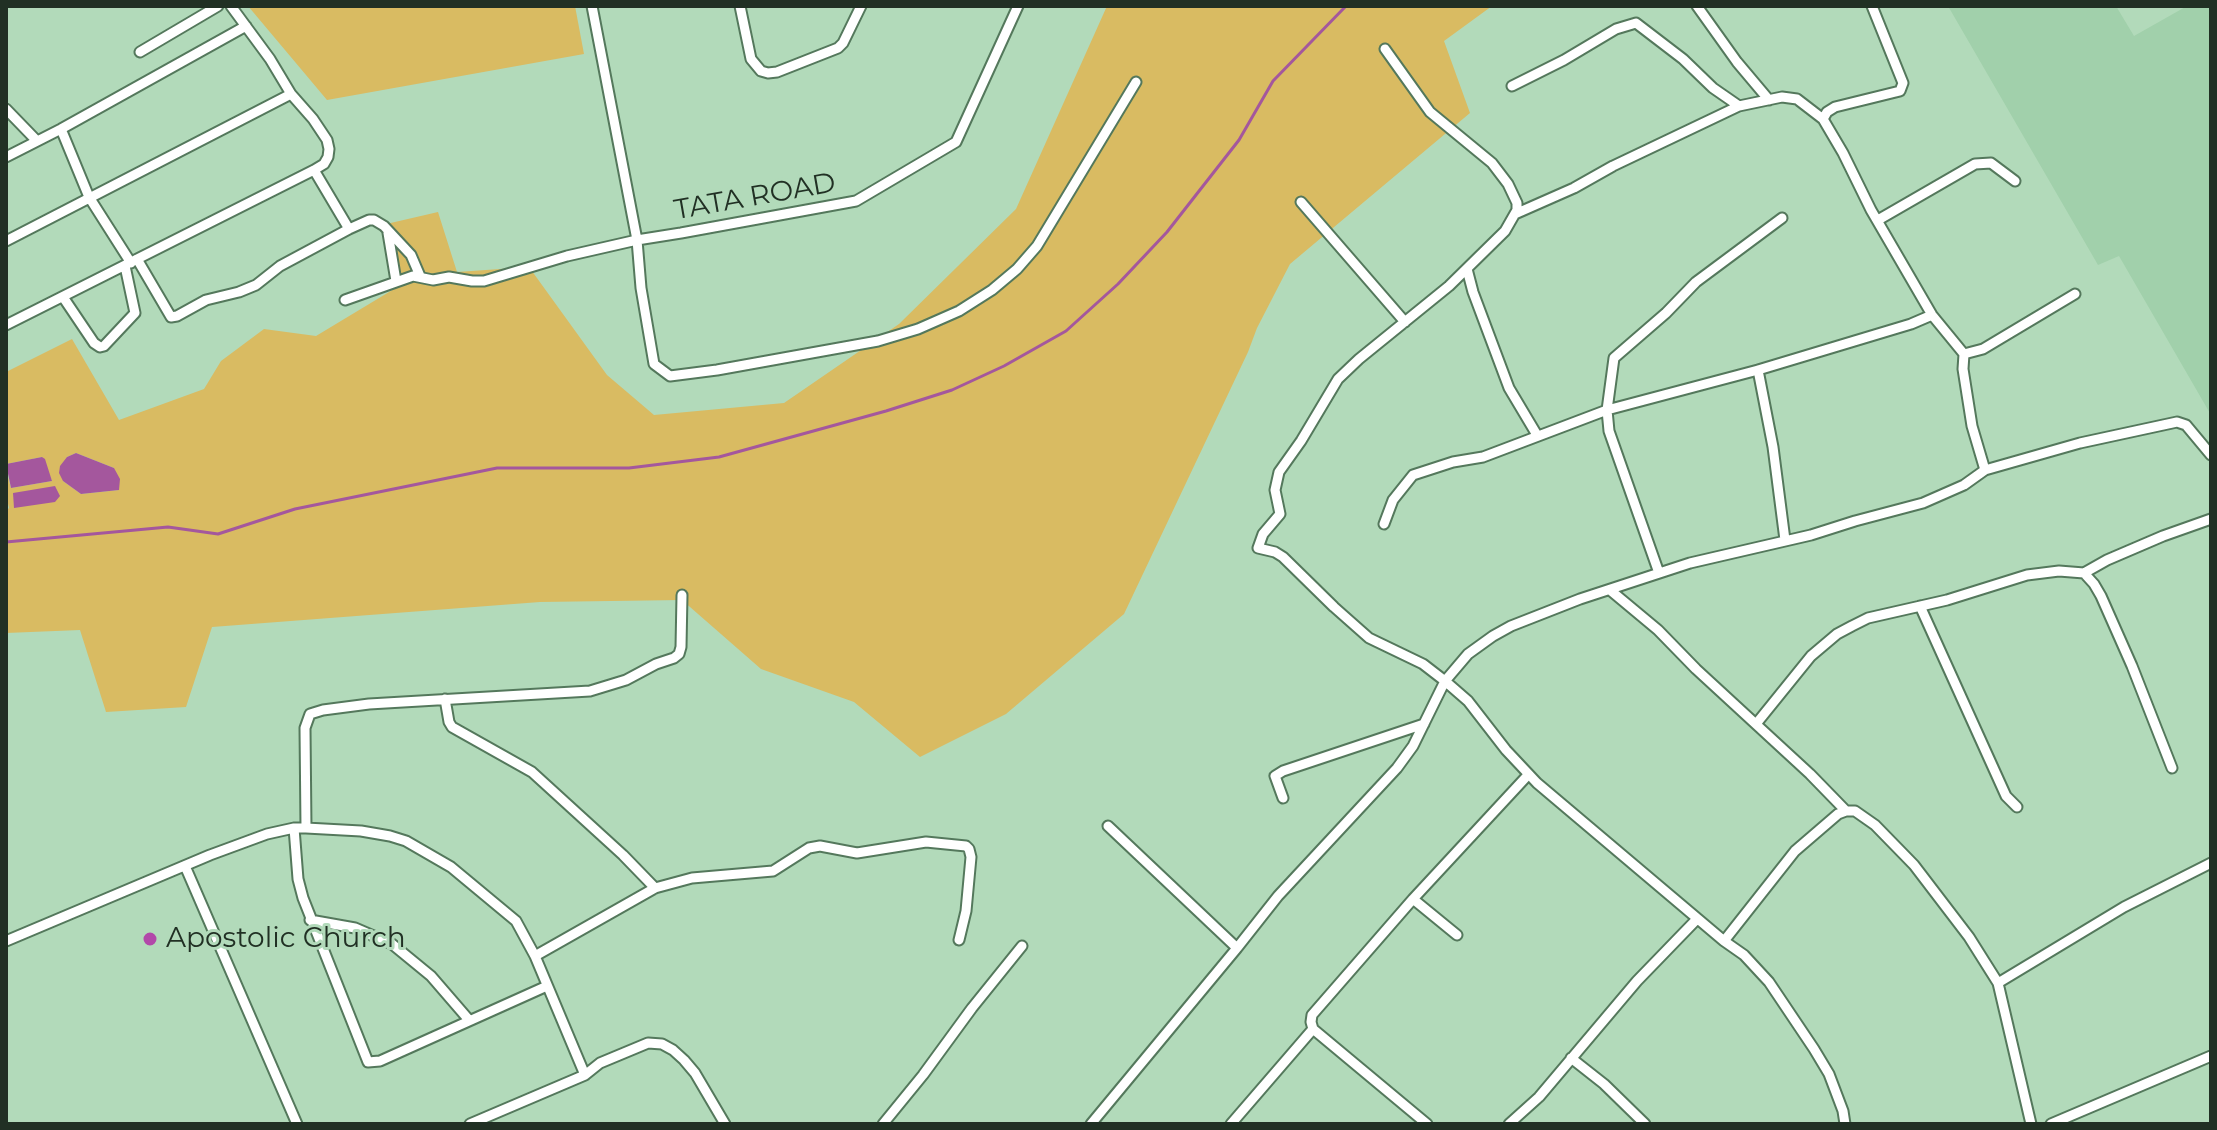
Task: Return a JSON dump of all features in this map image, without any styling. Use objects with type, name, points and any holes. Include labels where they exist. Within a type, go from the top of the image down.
[{"type":"street","points":[[140,52],[218,6]]},
{"type":"street","points":[[6,325],[324,164],[329,149],[327,140],[291,94],[279,72],[231,6]]},
{"type":"street","points":[[592,6],[637,240],[641,288],[654,364],[670,376],[863,344],[918,329],[959,311],[992,290],[1017,269],[1037,246],[1136,82]]},
{"type":"street","points":[[740,6],[751,59],[761,71],[768,73],[838,48],[861,6]]},
{"type":"street","name":"TATA ROAD","points":[[345,300],[413,276],[433,280],[453,277],[484,281],[567,256],[637,240],[856,201],[950,147],[958,138],[1018,6]]},
{"type":"street","points":[[1697,6],[1769,100]]},
{"type":"street","points":[[1823,119],[1835,107],[1900,91],[1903,83],[1872,6]]},
{"type":"street","points":[[1512,86],[1616,29],[1636,23],[1739,106]]},
{"type":"street","points":[[6,157],[246,26]]},
{"type":"street","points":[[1385,49],[1430,112],[1492,163],[1515,198],[1515,214],[1505,231],[1467,269],[1338,379],[1279,472],[1275,490],[1280,514],[1263,534],[1258,548],[1283,557],[1369,638],[1423,664],[1445,681],[1468,701],[1528,775],[1697,919],[1744,955],[1769,982],[1829,1074],[1845,1124]]},
{"type":"street","points":[[6,241],[291,94]]},
{"type":"street","points":[[1515,214],[1739,106],[1782,97],[1797,99],[1823,119],[1932,315],[1964,354],[1963,369],[1972,426],[1985,470]]},
{"type":"street","points":[[6,109],[37,141]]},
{"type":"street","points":[[61,129],[89,197],[131,263],[171,317],[206,300],[256,285],[274,269],[349,229],[374,220],[411,255],[420,276]]},
{"type":"street","points":[[1878,220],[1975,164],[1991,163],[2015,181]]},
{"type":"street","points":[[314,170],[349,229]]},
{"type":"street","points":[[1301,202],[1405,322]]},
{"type":"street","points":[[1659,573],[1609,431],[1607,410],[1614,358],[1696,282],[1782,218]]},
{"type":"street","points":[[386,229],[394,257],[396,281]]},
{"type":"street","points":[[63,297],[94,343],[104,346],[135,313],[131,263]]},
{"type":"street","points":[[1467,269],[1509,388],[1537,435]]},
{"type":"street","points":[[1964,354],[1983,349],[2075,294]]},
{"type":"street","points":[[1384,524],[1393,500],[1413,475],[1453,462],[1483,457],[1607,410],[1758,370],[1932,315]]},
{"type":"street","points":[[1758,370],[1773,447],[1785,540]]},
{"type":"street","points":[[1091,1124],[1278,896],[1397,768],[1413,746],[1445,681],[1468,654],[1493,636],[1511,626],[1659,573],[1923,503],[1964,485],[1985,470],[2080,443],[2177,422],[2186,425],[2211,455]]},
{"type":"street","points":[[1756,724],[1811,656],[1837,634],[1868,618],[2027,575],[2059,571],[2084,573],[2163,536],[2211,519]]},
{"type":"street","points":[[2084,573],[2101,596],[2172,768]]},
{"type":"street","points":[[1610,590],[1658,630],[1846,811]]},
{"type":"street","points":[[306,828],[305,728],[310,714],[369,704],[590,691],[626,680],[679,654],[682,595]]},
{"type":"street","points":[[1920,606],[2006,796],[2017,807]]},
{"type":"street","points":[[445,699],[452,727],[532,772],[655,888]]},
{"type":"street","points":[[1283,798],[1275,776],[1283,771],[1424,724]]},
{"type":"street","points":[[1231,1124],[1313,1029],[1312,1015],[1413,899],[1528,775]]},
{"type":"street","points":[[1724,941],[1795,851],[1838,814],[1855,811],[1875,825],[1914,865],[1969,937],[1998,983],[2031,1124]]},
{"type":"street","points":[[1108,826],[1237,948]]},
{"type":"street","points":[[294,828],[298,879],[310,920],[368,1062],[380,1061],[547,986]]},
{"type":"street","points":[[6,941],[253,839],[294,828],[361,831],[390,836],[406,841],[451,867],[509,915],[522,931],[535,956],[585,1075]]},
{"type":"street","points":[[535,956],[655,888],[692,878],[773,871],[814,846],[857,853],[926,842],[963,845],[969,849],[971,857],[966,911],[959,940]]},
{"type":"street","points":[[1998,983],[2124,907],[2211,863]]},
{"type":"street","points":[[185,866],[297,1124]]},
{"type":"street","points":[[1413,899],[1457,935]]},
{"type":"street","points":[[1509,1124],[1539,1097],[1637,981],[1697,919]]},
{"type":"street","points":[[310,920],[355,928],[392,944],[431,976],[469,1020]]},
{"type":"street","points":[[883,1124],[1022,946]]},
{"type":"street","points":[[1313,1029],[1427,1124]]},
{"type":"street","points":[[470,1124],[585,1075],[600,1063],[648,1043],[662,1044],[673,1050],[695,1073],[725,1124]]},
{"type":"street","points":[[2051,1124],[2211,1056]]},
{"type":"street","points":[[1571,1058],[1604,1084],[1645,1124]]},
{"type":"shaded area","points":[[248,6],[575,6],[584,54],[327,100]]},
{"type":"shaded area","points":[[1107,6],[1492,6],[1444,41],[1470,113],[1290,264],[1124,614],[1006,714],[920,757],[854,702],[761,669],[682,600],[540,602],[212,627],[186,707],[106,712],[80,630],[6,633],[6,511],[9,508],[6,470],[11,488],[52,481],[42,457],[6,464],[6,372],[72,339],[119,420],[204,389],[221,361],[264,329],[316,336],[394,289],[382,225],[438,212],[457,272],[529,267],[607,375],[654,415],[784,403],[899,324],[1016,209]],"holes":[[[76,453],[114,468],[119,490],[81,494],[63,481],[67,457]]]},
{"type":"shaded area","points":[[1948,6],[2116,6],[2134,36],[2187,6],[2211,6],[2211,415],[2119,256],[2098,265]]},
{"type":"shaded area","points":[[76,453],[114,468],[120,479],[119,490],[81,494],[63,481],[60,466],[67,457]]},
{"type":"shaded area","points":[[42,457],[52,481],[11,488],[6,464]]},
{"type":"shaded area","points":[[55,486],[60,496],[55,502],[14,508],[13,493]]},
{"type":"waterway","points":[[6,542],[168,527],[218,534],[295,509],[497,468],[629,468],[719,457],[952,390],[1004,366],[1066,331],[1118,284],[1167,232],[1239,140],[1273,81],[1346,6]]},
{"type":"place","name":"Apostolic Church","points":[[150,939]]}]
